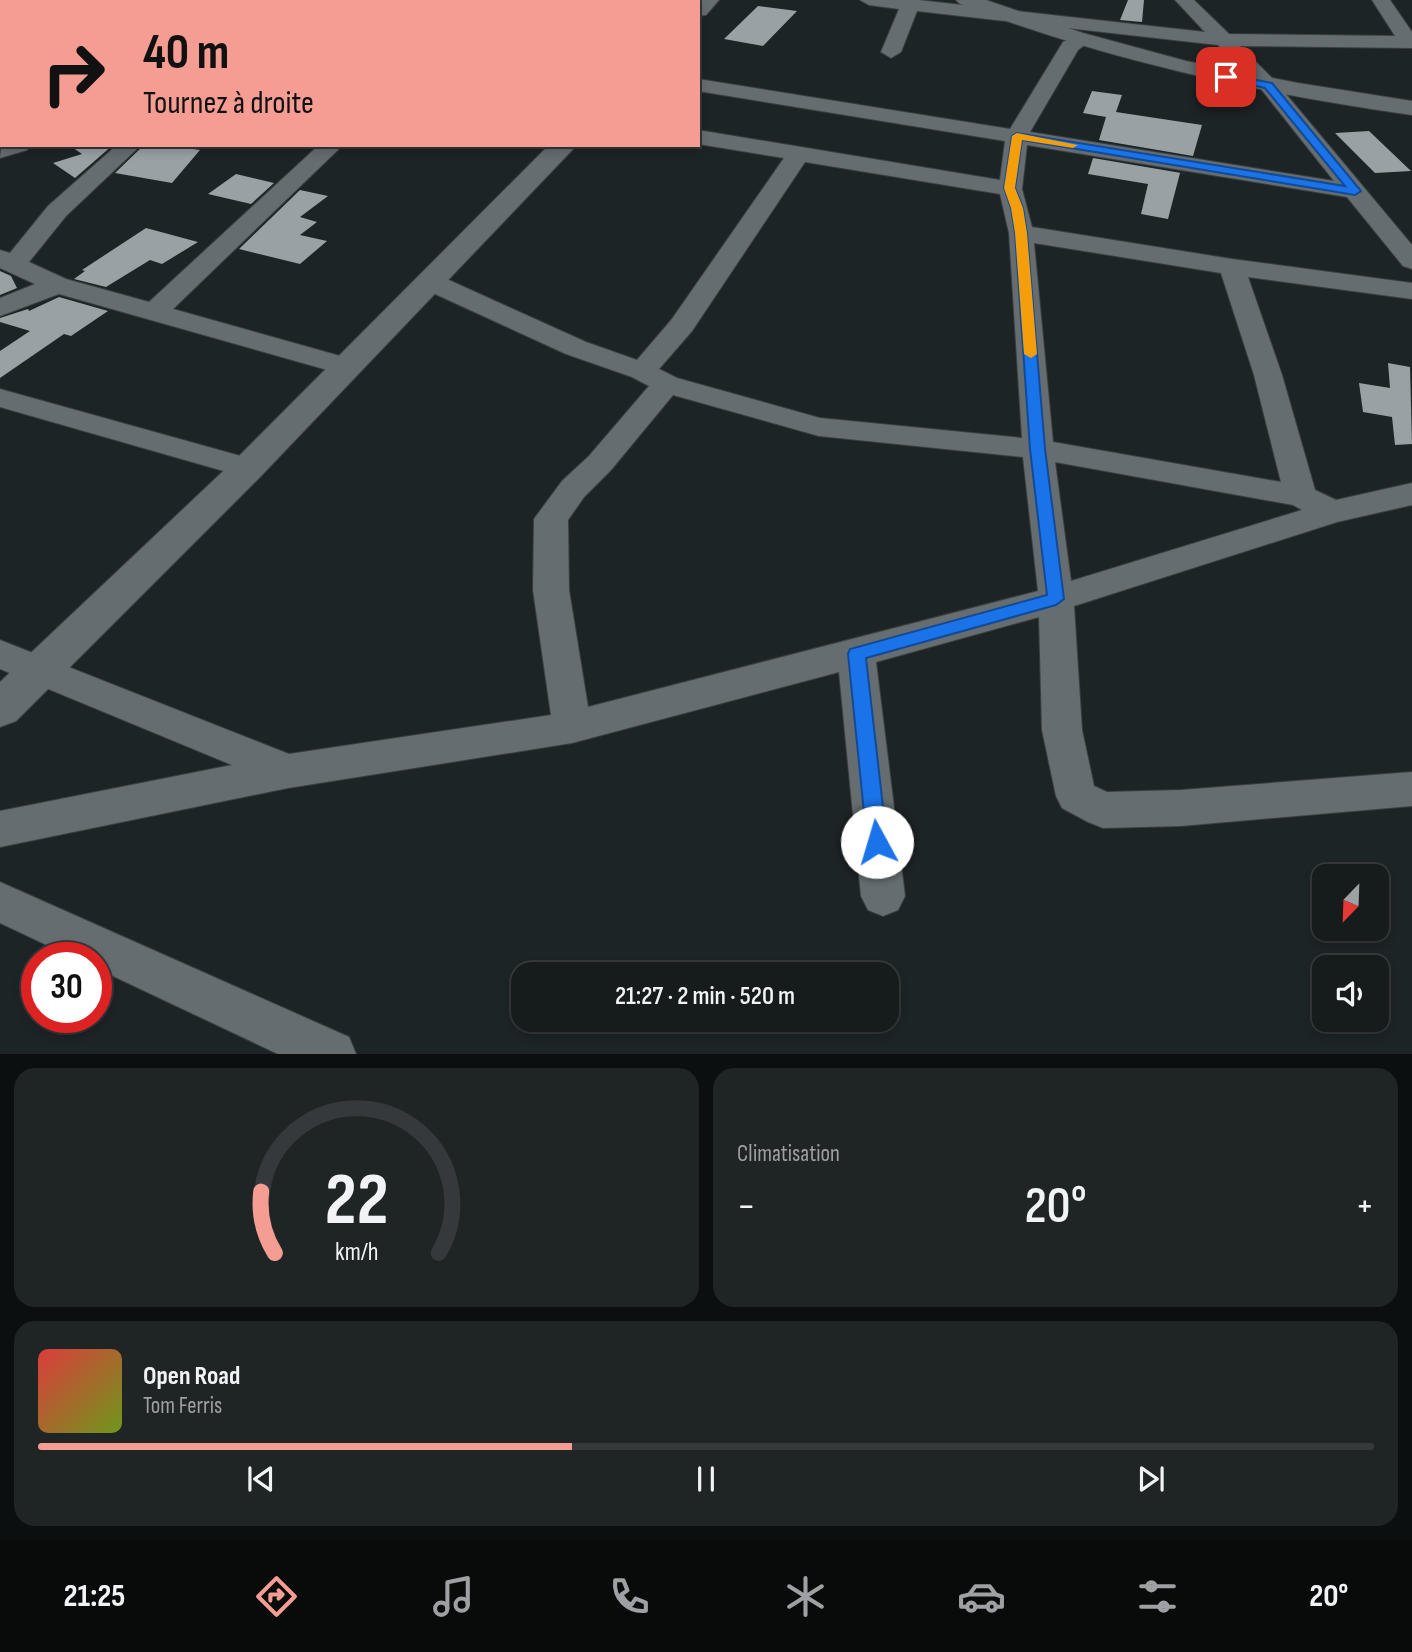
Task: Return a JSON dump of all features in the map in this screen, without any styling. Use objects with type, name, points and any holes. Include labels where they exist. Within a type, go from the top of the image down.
[{"type":"street","points":[[869,0],[1223,40],[1410,42]]},
{"type":"street","points":[[967,0],[1147,60],[1268,85],[1412,108]]},
{"type":"street","points":[[1184,0],[1268,85],[1412,261]]},
{"type":"street","points":[[1381,0],[1410,42]]},
{"type":"street","points":[[891,52],[910,4]]},
{"type":"street","points":[[1082,39],[1070,46],[1017,136],[1010,188],[1021,233],[1038,449],[1056,599],[1062,730],[1076,796],[1103,810],[1181,808],[1412,789]]},
{"type":"street","points":[[700,85],[1355,191]]},
{"type":"street","points":[[700,137],[1010,188]]},
{"type":"street","points":[[128,147],[6,262],[57,285],[348,367]]},
{"type":"street","points":[[155,311],[330,147]]},
{"type":"street","points":[[0,709],[248,468],[562,147]]},
{"type":"street","points":[[572,727],[551,590],[551,519],[573,489],[600,463],[655,378],[682,325],[799,155]]},
{"type":"street","points":[[1021,233],[1233,267],[1412,291]]},
{"type":"street","points":[[1233,267],[1268,375],[1316,504]]},
{"type":"street","points":[[431,282],[576,348],[655,378],[819,427],[1038,449],[1316,504]]},
{"type":"street","points":[[0,308],[57,285]]},
{"type":"street","points":[[0,398],[248,468]]},
{"type":"street","points":[[0,829],[288,771],[572,727],[1056,599],[1316,504],[1412,494]]},
{"type":"street","points":[[0,654],[288,771]]},
{"type":"street","points":[[856,654],[883,896]]},
{"type":"street","points":[[0,902],[332,1054]]},
{"type":"building","points":[[1128,0],[1144,0],[1142,22],[1120,20]]},
{"type":"building","points":[[758,6],[797,11],[763,46],[724,39]]},
{"type":"building","points":[[1092,91],[1122,95],[1116,112],[1202,125],[1193,156],[1099,140],[1106,117],[1083,113]]},
{"type":"building","points":[[1369,131],[1411,171],[1375,173],[1335,133]]},
{"type":"building","points":[[72,147],[111,147],[75,178],[53,163],[82,154]]},
{"type":"building","points":[[142,147],[200,150],[172,183],[115,173]]},
{"type":"building","points":[[1093,158],[1187,174],[1180,173],[1168,219],[1141,214],[1148,184],[1088,174]]},
{"type":"building","points":[[236,174],[274,183],[251,204],[208,194]]},
{"type":"building","points":[[300,190],[328,196],[300,217],[317,222],[300,235],[327,241],[300,264],[239,249]]},
{"type":"building","points":[[146,228],[198,242],[162,264],[150,260],[106,287],[74,279],[85,271],[82,270]]},
{"type":"building","points":[[0,271],[11,276],[17,288],[0,295]]},
{"type":"building","points":[[59,297],[108,311],[71,336],[64,334],[0,378],[0,351],[30,331],[0,322],[0,318],[28,309],[29,311]]},
{"type":"building","points":[[1388,363],[1410,367],[1412,444],[1395,445],[1392,417],[1363,412],[1359,383],[1390,388]]},
{"type":"slow traffic","points":[[1031,354],[1021,233],[1010,188],[1017,136],[1073,145]]},
{"type":"route","points":[[877,842],[856,654],[1056,599],[1038,449],[1021,233],[1010,188],[1017,136],[1355,191],[1268,85],[1226,77]]}]
